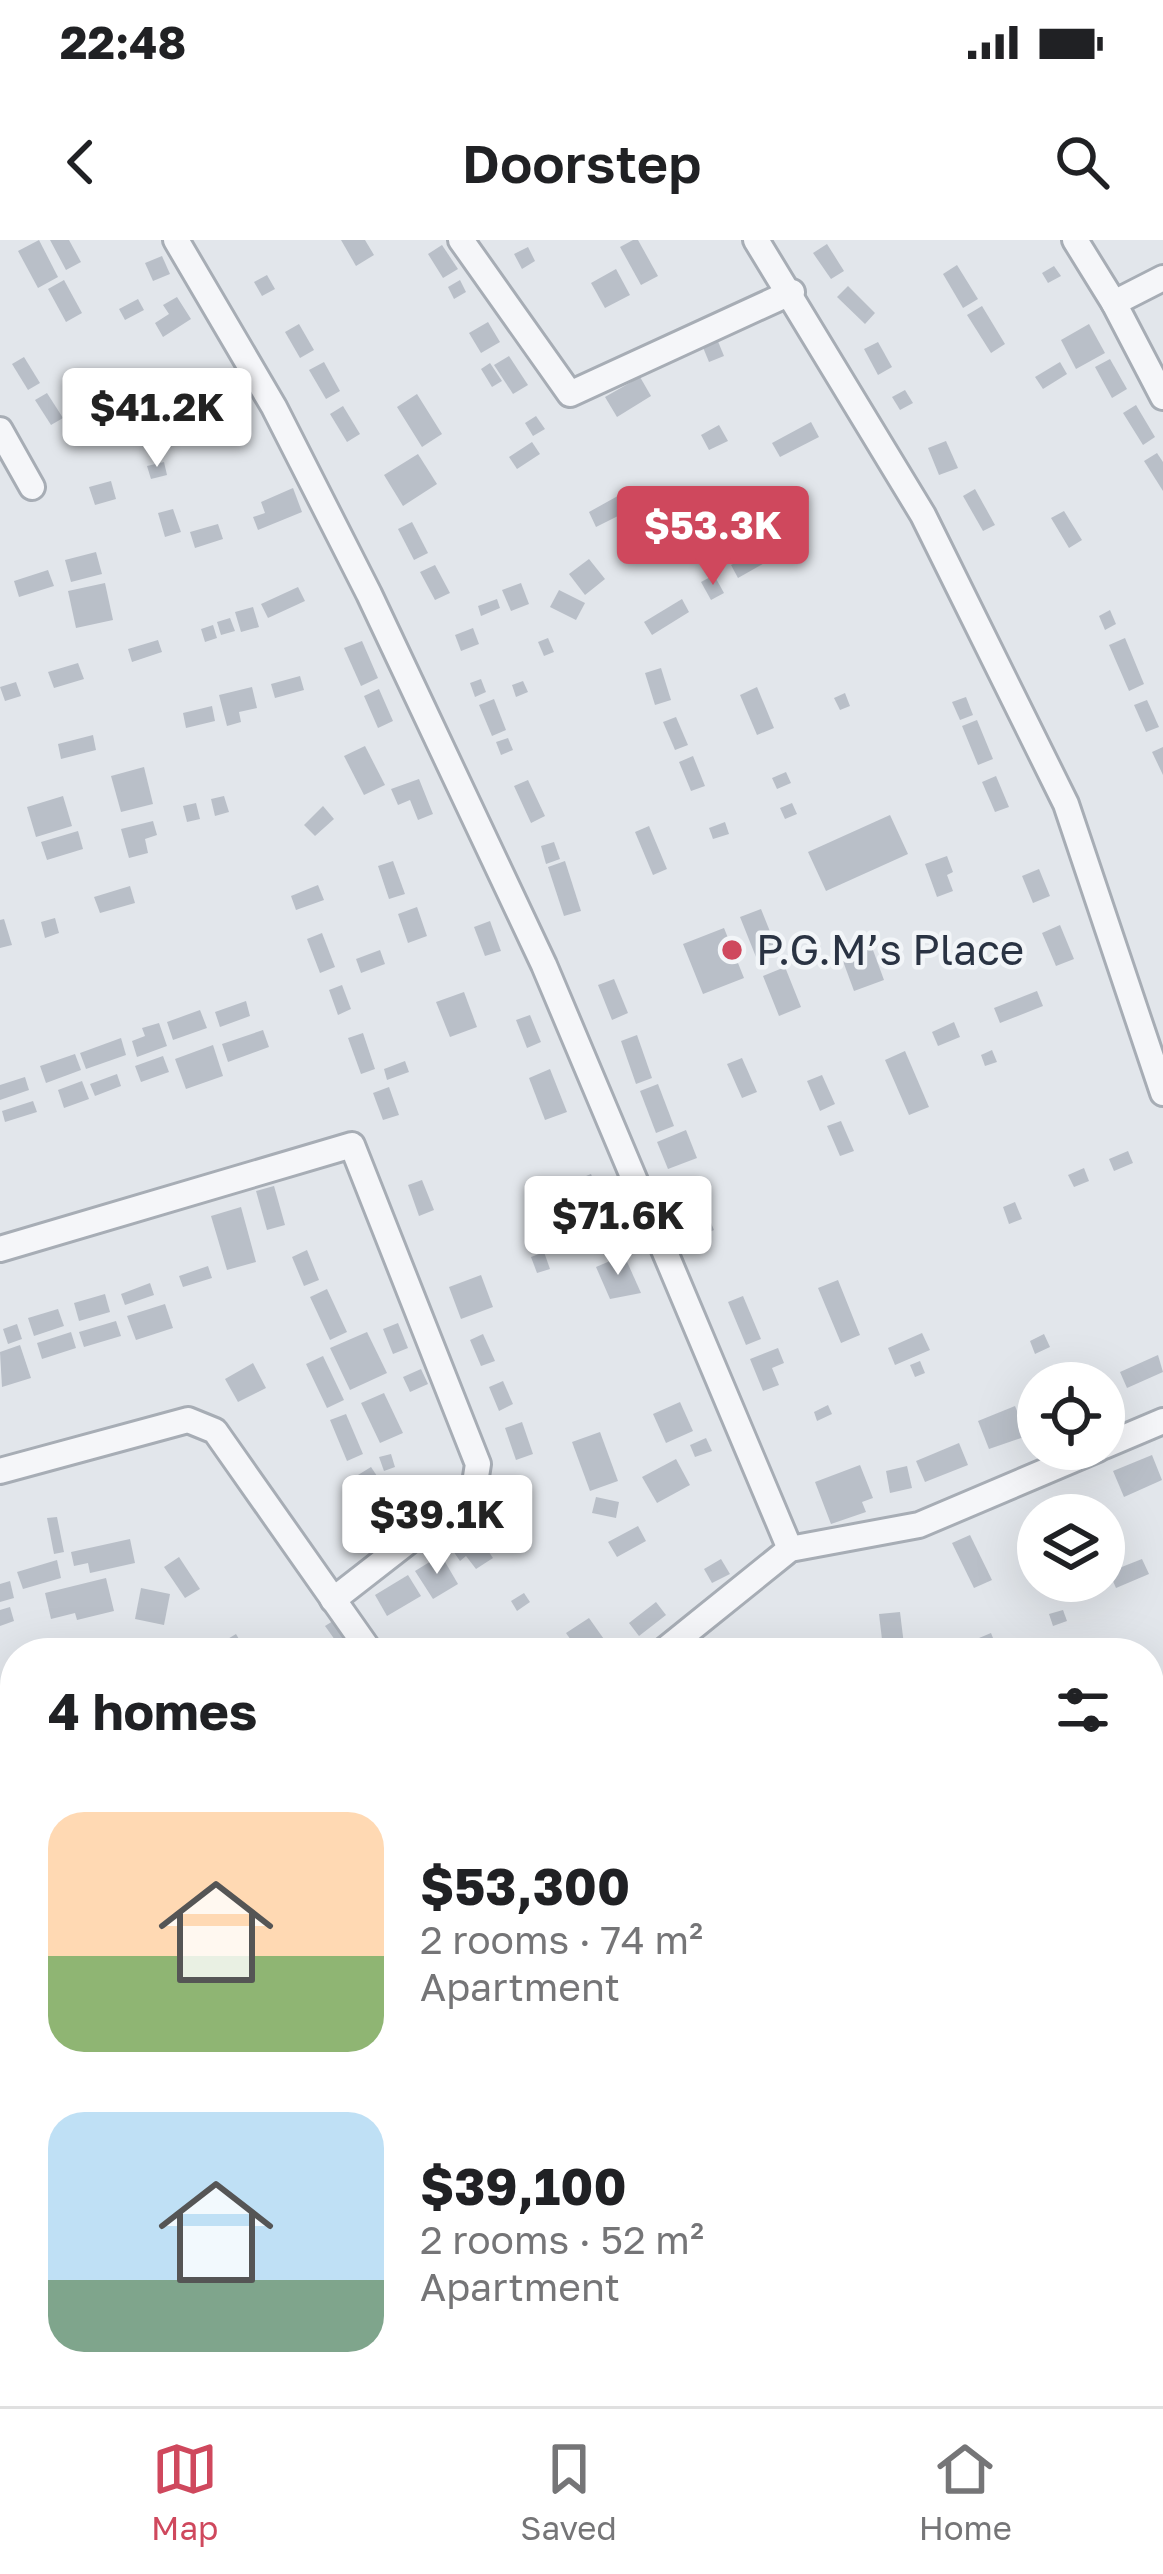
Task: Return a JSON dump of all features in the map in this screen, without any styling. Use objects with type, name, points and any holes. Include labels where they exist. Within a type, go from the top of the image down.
[{"type":"street","points":[[176,240],[274,407],[327,511],[544,965],[790,1549]]},
{"type":"street","points":[[461,240],[570,394],[792,292]]},
{"type":"street","points":[[756,240],[792,292],[923,515],[1066,804],[1163,1093]]},
{"type":"street","points":[[1075,240],[1163,397]]},
{"type":"street","points":[[1114,303],[1163,278]]},
{"type":"street","points":[[0,430],[32,487]]},
{"type":"street","points":[[0,1249],[352,1145],[478,1464],[475,1483],[464,1498],[333,1600]]},
{"type":"street","points":[[0,1472],[188,1420],[215,1431],[360,1638]]},
{"type":"street","points":[[1125,1438],[1163,1421]]},
{"type":"street","points":[[680,1638],[790,1549],[919,1526],[1050,1470]]},
{"type":"building","points":[[39,240],[58,277],[38,288],[18,251]]},
{"type":"building","points":[[50,240],[69,240],[81,262],[66,270]]},
{"type":"building","points":[[341,240],[365,240],[374,255],[356,266]]},
{"type":"building","points":[[638,240],[658,276],[641,285],[620,247]]},
{"type":"building","points":[[827,244],[844,271],[831,279],[813,253]]},
{"type":"building","points":[[442,245],[458,269],[443,278],[428,254]]},
{"type":"building","points":[[528,247],[535,261],[522,269],[514,254]]},
{"type":"building","points":[[162,256],[170,274],[153,281],[145,263]]},
{"type":"building","points":[[957,265],[978,299],[963,308],[943,274]]},
{"type":"building","points":[[1054,266],[1061,276],[1048,283],[1042,273]]},
{"type":"building","points":[[616,269],[630,295],[605,308],[591,283]]},
{"type":"building","points":[[267,275],[275,289],[262,296],[254,282]]},
{"type":"building","points":[[64,280],[82,313],[66,322],[48,289]]},
{"type":"building","points":[[460,280],[466,292],[454,299],[448,287]]},
{"type":"building","points":[[848,286],[875,313],[865,324],[837,297]]},
{"type":"building","points":[[177,297],[191,319],[163,337],[155,323],[169,314],[163,305]]},
{"type":"building","points":[[138,299],[144,310],[125,320],[119,309]]},
{"type":"building","points":[[982,306],[1005,344],[991,353],[967,315]]},
{"type":"building","points":[[488,322],[500,342],[481,353],[469,333]]},
{"type":"building","points":[[299,324],[314,350],[300,358],[285,332]]},
{"type":"building","points":[[1089,324],[1105,353],[1076,369],[1061,340]]},
{"type":"building","points":[[717,339],[724,356],[709,362],[702,345]]},
{"type":"building","points":[[878,342],[892,367],[878,375],[864,349]]},
{"type":"building","points":[[509,356],[528,385],[513,394],[494,365]]},
{"type":"building","points":[[24,357],[40,383],[28,390],[12,364]]},
{"type":"building","points":[[1110,359],[1127,389],[1112,398],[1095,367]]},
{"type":"building","points":[[324,362],[340,391],[326,399],[309,370]]},
{"type":"building","points":[[1060,362],[1067,374],[1043,389],[1035,377]]},
{"type":"building","points":[[490,363],[502,381],[492,387],[481,369]]},
{"type":"building","points":[[640,377],[651,396],[617,417],[605,397]]},
{"type":"building","points":[[905,390],[913,403],[900,410],[892,397]]},
{"type":"building","points":[[47,393],[63,418],[51,425],[35,400]]},
{"type":"building","points":[[417,394],[442,434],[422,447],[397,407]]},
{"type":"building","points":[[1136,405],[1155,437],[1143,445],[1123,413]]},
{"type":"building","points":[[343,406],[360,434],[347,442],[330,414]]},
{"type":"building","points":[[536,416],[545,429],[533,436],[525,423]]},
{"type":"building","points":[[811,422],[819,437],[780,457],[772,443]]},
{"type":"building","points":[[719,425],[728,441],[709,450],[701,435]]},
{"type":"building","points":[[946,441],[958,468],[939,475],[928,448]]},
{"type":"building","points":[[532,442],[540,454],[517,469],[509,457]]},
{"type":"building","points":[[1157,453],[1163,462],[1163,491],[1144,461]]},
{"type":"building","points":[[418,454],[437,484],[403,506],[384,475]]},
{"type":"building","points":[[164,462],[167,475],[151,479],[147,466]]},
{"type":"building","points":[[111,481],[116,499],[95,505],[89,487]]},
{"type":"building","points":[[293,488],[302,512],[258,530],[253,517],[265,513],[261,502]]},
{"type":"building","points":[[975,489],[995,525],[983,531],[963,496]]},
{"type":"building","points":[[625,492],[634,508],[596,527],[589,512]]},
{"type":"building","points":[[173,509],[181,532],[165,537],[158,513]]},
{"type":"building","points":[[1064,511],[1082,540],[1069,548],[1051,518]]},
{"type":"building","points":[[412,522],[428,553],[414,560],[398,529]]},
{"type":"building","points":[[218,524],[223,539],[195,548],[190,532]]},
{"type":"building","points":[[797,530],[805,547],[773,563],[764,548]]},
{"type":"building","points":[[761,549],[768,561],[738,578],[731,565]]},
{"type":"building","points":[[96,552],[102,574],[71,582],[65,560]]},
{"type":"building","points":[[589,559],[605,579],[585,595],[569,574]]},
{"type":"building","points":[[435,565],[450,593],[435,600],[420,572]]},
{"type":"building","points":[[48,570],[54,586],[19,597],[14,581]]},
{"type":"building","points":[[714,575],[724,593],[711,600],[701,582]]},
{"type":"building","points":[[105,583],[113,620],[76,628],[68,591]]},
{"type":"building","points":[[521,583],[529,604],[511,611],[502,590]]},
{"type":"building","points":[[298,587],[305,601],[268,618],[261,604]]},
{"type":"building","points":[[559,590],[585,603],[576,620],[550,607]]},
{"type":"building","points":[[497,599],[500,608],[481,616],[478,606]]},
{"type":"building","points":[[682,599],[689,612],[652,635],[644,622]]},
{"type":"building","points":[[253,607],[259,627],[241,632],[235,612]]},
{"type":"building","points":[[1110,610],[1116,624],[1105,630],[1099,616]]},
{"type":"building","points":[[230,618],[235,631],[221,635],[217,622]]},
{"type":"building","points":[[213,625],[217,638],[205,642],[201,629]]},
{"type":"building","points":[[473,628],[479,644],[461,651],[455,635]]},
{"type":"building","points":[[548,638],[554,652],[544,656],[538,642]]},
{"type":"building","points":[[1125,638],[1144,684],[1129,691],[1109,645]]},
{"type":"building","points":[[158,640],[162,652],[132,662],[128,649]]},
{"type":"building","points":[[362,641],[378,678],[361,686],[344,648]]},
{"type":"building","points":[[78,663],[84,679],[54,688],[48,672]]},
{"type":"building","points":[[661,668],[671,700],[655,705],[645,673]]},
{"type":"building","points":[[300,676],[304,690],[275,698],[271,684]]},
{"type":"building","points":[[481,679],[486,692],[475,697],[470,683]]},
{"type":"building","points":[[523,681],[528,692],[516,697],[512,685]]},
{"type":"building","points":[[16,682],[21,696],[5,701],[0,687]]},
{"type":"building","points":[[252,687],[257,708],[239,712],[241,722],[227,726],[219,695]]},
{"type":"building","points":[[757,687],[774,728],[757,735],[740,695]]},
{"type":"building","points":[[379,689],[393,721],[378,728],[364,696]]},
{"type":"building","points":[[845,693],[850,706],[840,710],[834,698]]},
{"type":"building","points":[[966,697],[973,715],[960,720],[952,702]]},
{"type":"building","points":[[494,699],[506,730],[492,736],[479,705]]},
{"type":"building","points":[[1147,700],[1159,727],[1146,732],[1134,705]]},
{"type":"building","points":[[212,706],[215,721],[186,728],[183,713]]},
{"type":"building","points":[[676,717],[688,745],[675,750],[663,722]]},
{"type":"building","points":[[977,720],[993,759],[978,765],[962,726]]},
{"type":"building","points":[[93,735],[96,750],[61,759],[58,744]]},
{"type":"building","points":[[508,738],[513,750],[501,755],[496,742]]},
{"type":"building","points":[[365,746],[385,785],[364,795],[344,756]]},
{"type":"building","points":[[1163,747],[1163,775],[1152,752]]},
{"type":"building","points":[[693,756],[705,786],[691,791],[679,762]]},
{"type":"building","points":[[144,767],[153,804],[121,812],[111,776]]},
{"type":"building","points":[[786,772],[791,783],[777,789],[772,778]]},
{"type":"building","points":[[996,776],[1009,807],[995,812],[982,782]]},
{"type":"building","points":[[419,779],[433,814],[418,820],[410,800],[398,805],[391,789]]},
{"type":"building","points":[[528,780],[545,816],[531,823],[514,786]]},
{"type":"building","points":[[63,796],[72,826],[36,837],[27,807]]},
{"type":"building","points":[[224,796],[229,812],[215,816],[211,799]]},
{"type":"building","points":[[196,803],[200,819],[187,822],[183,806]]},
{"type":"building","points":[[792,803],[797,814],[785,819],[780,808]]},
{"type":"building","points":[[323,806],[334,819],[315,836],[304,825]]},
{"type":"building","points":[[890,815],[908,854],[826,891],[808,852]]},
{"type":"building","points":[[153,821],[157,835],[145,839],[148,853],[129,858],[121,829]]},
{"type":"building","points":[[725,822],[729,834],[713,839],[709,828]]},
{"type":"building","points":[[649,826],[667,869],[653,875],[635,832]]},
{"type":"building","points":[[78,831],[83,849],[47,860],[41,842]]},
{"type":"building","points":[[554,842],[560,859],[546,864],[541,846]]},
{"type":"building","points":[[947,856],[953,891],[937,897],[925,864]]},
{"type":"building","points":[[393,861],[405,894],[389,899],[378,866]]},
{"type":"building","points":[[565,861],[581,911],[564,916],[548,867]]},
{"type":"building","points":[[1039,869],[1050,896],[1033,903],[1022,876]]},
{"type":"building","points":[[318,885],[324,900],[296,910],[291,896]]},
{"type":"building","points":[[130,886],[135,903],[100,913],[94,897]]},
{"type":"building","points":[[417,907],[427,936],[408,943],[398,914]]},
{"type":"building","points":[[761,909],[779,954],[758,962],[740,917]]},
{"type":"building","points":[[55,918],[59,933],[45,938],[41,922]]},
{"type":"building","points":[[4,919],[12,945],[0,948],[0,920]]},
{"type":"building","points":[[490,921],[501,951],[485,956],[474,927]]},
{"type":"building","points":[[1060,925],[1074,959],[1056,966],[1042,933]]},
{"type":"building","points":[[724,928],[744,978],[703,994],[683,944]]},
{"type":"building","points":[[322,933],[335,967],[320,973],[307,939]]},
{"type":"building","points":[[870,942],[884,980],[854,991],[840,953]]},
{"type":"building","points":[[380,950],[385,964],[361,973],[356,959]]},
{"type":"building","points":[[785,967],[801,1007],[779,1016],[763,976]]},
{"type":"building","points":[[614,979],[628,1013],[612,1020],[598,985]]},
{"type":"building","points":[[342,985],[351,1009],[338,1015],[329,990]]},
{"type":"building","points":[[1037,991],[1043,1006],[1000,1023],[994,1008]]},
{"type":"building","points":[[464,992],[477,1027],[450,1037],[436,1002]]},
{"type":"building","points":[[246,1001],[250,1016],[220,1027],[215,1012]]},
{"type":"building","points":[[200,1010],[207,1028],[173,1040],[167,1022]]},
{"type":"building","points":[[530,1015],[541,1042],[527,1048],[516,1020]]},
{"type":"building","points":[[954,1022],[960,1037],[938,1046],[932,1032]]},
{"type":"building","points":[[159,1023],[167,1046],[137,1057],[132,1041],[145,1036],[142,1028]]},
{"type":"building","points":[[263,1030],[269,1047],[228,1062],[222,1044]]},
{"type":"building","points":[[363,1033],[375,1069],[361,1074],[348,1038]]},
{"type":"building","points":[[637,1035],[652,1078],[636,1084],[621,1041]]},
{"type":"building","points":[[121,1038],[126,1055],[86,1069],[80,1053]]},
{"type":"building","points":[[213,1045],[223,1076],[186,1089],[175,1059]]},
{"type":"building","points":[[992,1050],[997,1062],[985,1066],[981,1055]]},
{"type":"building","points":[[905,1051],[929,1107],[909,1115],[885,1060]]},
{"type":"building","points":[[75,1054],[81,1070],[46,1083],[40,1066]]},
{"type":"building","points":[[163,1056],[169,1072],[141,1082],[135,1066]]},
{"type":"building","points":[[742,1058],[757,1092],[742,1098],[727,1064]]},
{"type":"building","points":[[405,1061],[409,1072],[387,1080],[384,1069]]},
{"type":"building","points":[[550,1069],[567,1112],[545,1120],[529,1078]]},
{"type":"building","points":[[117,1074],[121,1086],[95,1096],[90,1084]]},
{"type":"building","points":[[822,1075],[835,1104],[820,1111],[807,1081]]},
{"type":"building","points":[[25,1077],[29,1090],[0,1100],[0,1085]]},
{"type":"building","points":[[82,1081],[89,1099],[64,1108],[58,1090]]},
{"type":"building","points":[[658,1084],[674,1126],[656,1133],[640,1091]]},
{"type":"building","points":[[389,1087],[399,1115],[383,1120],[373,1093]]},
{"type":"building","points":[[33,1101],[37,1112],[5,1122],[2,1111]]},
{"type":"building","points":[[841,1121],[854,1151],[840,1156],[827,1126]]},
{"type":"building","points":[[686,1130],[697,1158],[668,1169],[657,1142]]},
{"type":"building","points":[[1128,1151],[1133,1163],[1114,1171],[1109,1159]]},
{"type":"building","points":[[1084,1168],[1089,1181],[1074,1187],[1068,1175]]},
{"type":"building","points":[[591,1174],[604,1207],[567,1222],[554,1189]]},
{"type":"building","points":[[422,1180],[434,1210],[419,1216],[408,1185]]},
{"type":"building","points":[[274,1186],[285,1225],[267,1230],[256,1191]]},
{"type":"building","points":[[1015,1202],[1022,1219],[1009,1224],[1003,1207]]},
{"type":"building","points":[[703,1204],[714,1230],[700,1236],[689,1210]]},
{"type":"building","points":[[241,1207],[256,1262],[227,1270],[211,1216]]},
{"type":"building","points":[[610,1214],[623,1248],[607,1254],[594,1220]]},
{"type":"building","points":[[307,1250],[319,1280],[304,1286],[292,1257]]},
{"type":"building","points":[[544,1252],[550,1269],[537,1273],[531,1257]]},
{"type":"building","points":[[624,1255],[641,1293],[610,1299],[596,1267]]},
{"type":"building","points":[[208,1266],[212,1278],[183,1287],[179,1276]]},
{"type":"building","points":[[481,1275],[493,1307],[461,1319],[449,1287]]},
{"type":"building","points":[[838,1280],[860,1335],[841,1343],[818,1288]]},
{"type":"building","points":[[150,1283],[154,1295],[125,1305],[121,1294]]},
{"type":"building","points":[[327,1289],[347,1332],[330,1340],[310,1297]]},
{"type":"building","points":[[105,1294],[110,1312],[79,1321],[74,1303]]},
{"type":"building","points":[[743,1296],[761,1339],[746,1345],[728,1302]]},
{"type":"building","points":[[165,1304],[173,1328],[136,1340],[127,1316]]},
{"type":"building","points":[[58,1309],[64,1326],[34,1336],[28,1318]]},
{"type":"building","points":[[116,1321],[121,1336],[84,1347],[79,1332]]},
{"type":"building","points":[[398,1323],[408,1348],[393,1354],[383,1329]]},
{"type":"building","points":[[17,1324],[22,1339],[8,1344],[3,1329]]},
{"type":"building","points":[[71,1332],[76,1348],[42,1359],[37,1343]]},
{"type":"building","points":[[367,1332],[387,1373],[350,1390],[330,1348]]},
{"type":"building","points":[[922,1333],[930,1350],[895,1365],[888,1348]]},
{"type":"building","points":[[483,1334],[495,1361],[481,1366],[470,1340]]},
{"type":"building","points":[[1044,1334],[1050,1347],[1035,1354],[1030,1341]]},
{"type":"building","points":[[20,1345],[31,1378],[2,1387],[0,1352]]},
{"type":"building","points":[[778,1348],[784,1363],[772,1368],[779,1385],[763,1391],[750,1359]]},
{"type":"building","points":[[1158,1355],[1163,1372],[1127,1388],[1125,1370]]},
{"type":"building","points":[[323,1356],[344,1400],[327,1408],[306,1364]]},
{"type":"building","points":[[920,1361],[925,1373],[915,1377],[910,1365]]},
{"type":"building","points":[[253,1363],[266,1388],[238,1402],[225,1379]]},
{"type":"building","points":[[421,1369],[428,1384],[410,1392],[403,1377]]},
{"type":"building","points":[[503,1381],[513,1404],[499,1411],[489,1387]]},
{"type":"building","points":[[384,1393],[403,1433],[380,1443],[361,1403]]},
{"type":"building","points":[[680,1402],[693,1431],[666,1443],[653,1414]]},
{"type":"building","points":[[828,1405],[832,1414],[817,1421],[814,1412]]},
{"type":"building","points":[[1015,1406],[1017,1439],[989,1449],[978,1421]]},
{"type":"building","points":[[346,1414],[363,1454],[347,1461],[330,1420]]},
{"type":"building","points":[[522,1422],[533,1454],[516,1460],[505,1428]]},
{"type":"building","points":[[600,1432],[618,1481],[590,1491],[572,1442]]},
{"type":"building","points":[[706,1438],[712,1451],[695,1457],[690,1445]]},
{"type":"building","points":[[959,1443],[968,1465],[925,1482],[916,1461]]},
{"type":"building","points":[[391,1454],[395,1467],[384,1471],[379,1457]]},
{"type":"building","points":[[1152,1455],[1162,1480],[1125,1497],[1113,1471],[1125,1470]]},
{"type":"building","points":[[676,1459],[690,1485],[657,1503],[642,1477]]},
{"type":"building","points":[[860,1465],[873,1498],[862,1502],[866,1512],[831,1524],[815,1482]]},
{"type":"building","points":[[907,1466],[912,1488],[890,1493],[886,1471]]},
{"type":"building","points":[[371,1467],[395,1503],[382,1511],[358,1475]]},
{"type":"building","points":[[400,1480],[411,1498],[403,1503],[392,1486]]},
{"type":"building","points":[[596,1497],[619,1502],[616,1518],[592,1513]]},
{"type":"building","points":[[512,1507],[520,1521],[494,1537],[485,1522]]},
{"type":"building","points":[[57,1517],[64,1552],[54,1554],[47,1518]]},
{"type":"building","points":[[638,1526],[646,1541],[617,1557],[608,1542]]},
{"type":"building","points":[[475,1532],[493,1558],[476,1569],[466,1556],[460,1561],[451,1548]]},
{"type":"building","points":[[970,1535],[992,1580],[974,1588],[952,1543]]},
{"type":"building","points":[[130,1539],[135,1563],[90,1573],[88,1563],[74,1566],[71,1552]]},
{"type":"building","points":[[441,1555],[458,1584],[433,1599],[415,1571]]},
{"type":"building","points":[[179,1557],[200,1589],[185,1598],[164,1567]]},
{"type":"building","points":[[721,1559],[730,1574],[712,1583],[704,1569]]},
{"type":"building","points":[[1142,1559],[1149,1574],[1125,1584],[1125,1566]]},
{"type":"building","points":[[57,1560],[61,1578],[23,1589],[17,1572]]},
{"type":"building","points":[[408,1575],[421,1596],[387,1616],[375,1595]]},
{"type":"building","points":[[106,1578],[114,1611],[77,1620],[75,1613],[51,1619],[45,1593]]},
{"type":"building","points":[[10,1581],[14,1598],[0,1602],[0,1584]]},
{"type":"building","points":[[141,1588],[170,1594],[164,1625],[135,1619]]},
{"type":"building","points":[[524,1593],[530,1602],[517,1611],[511,1601]]},
{"type":"building","points":[[656,1602],[666,1615],[639,1636],[629,1623]]},
{"type":"building","points":[[10,1607],[14,1621],[0,1626],[0,1610]]},
{"type":"building","points":[[1063,1610],[1067,1621],[1053,1626],[1049,1614]]},
{"type":"building","points":[[900,1612],[903,1638],[882,1638],[879,1614]]},
{"type":"building","points":[[589,1618],[603,1638],[570,1638],[566,1633]]},
{"type":"building","points":[[333,1621],[344,1638],[334,1638],[325,1626]]},
{"type":"place","name":"P.G.M’s Place","points":[[732,950]]}]
